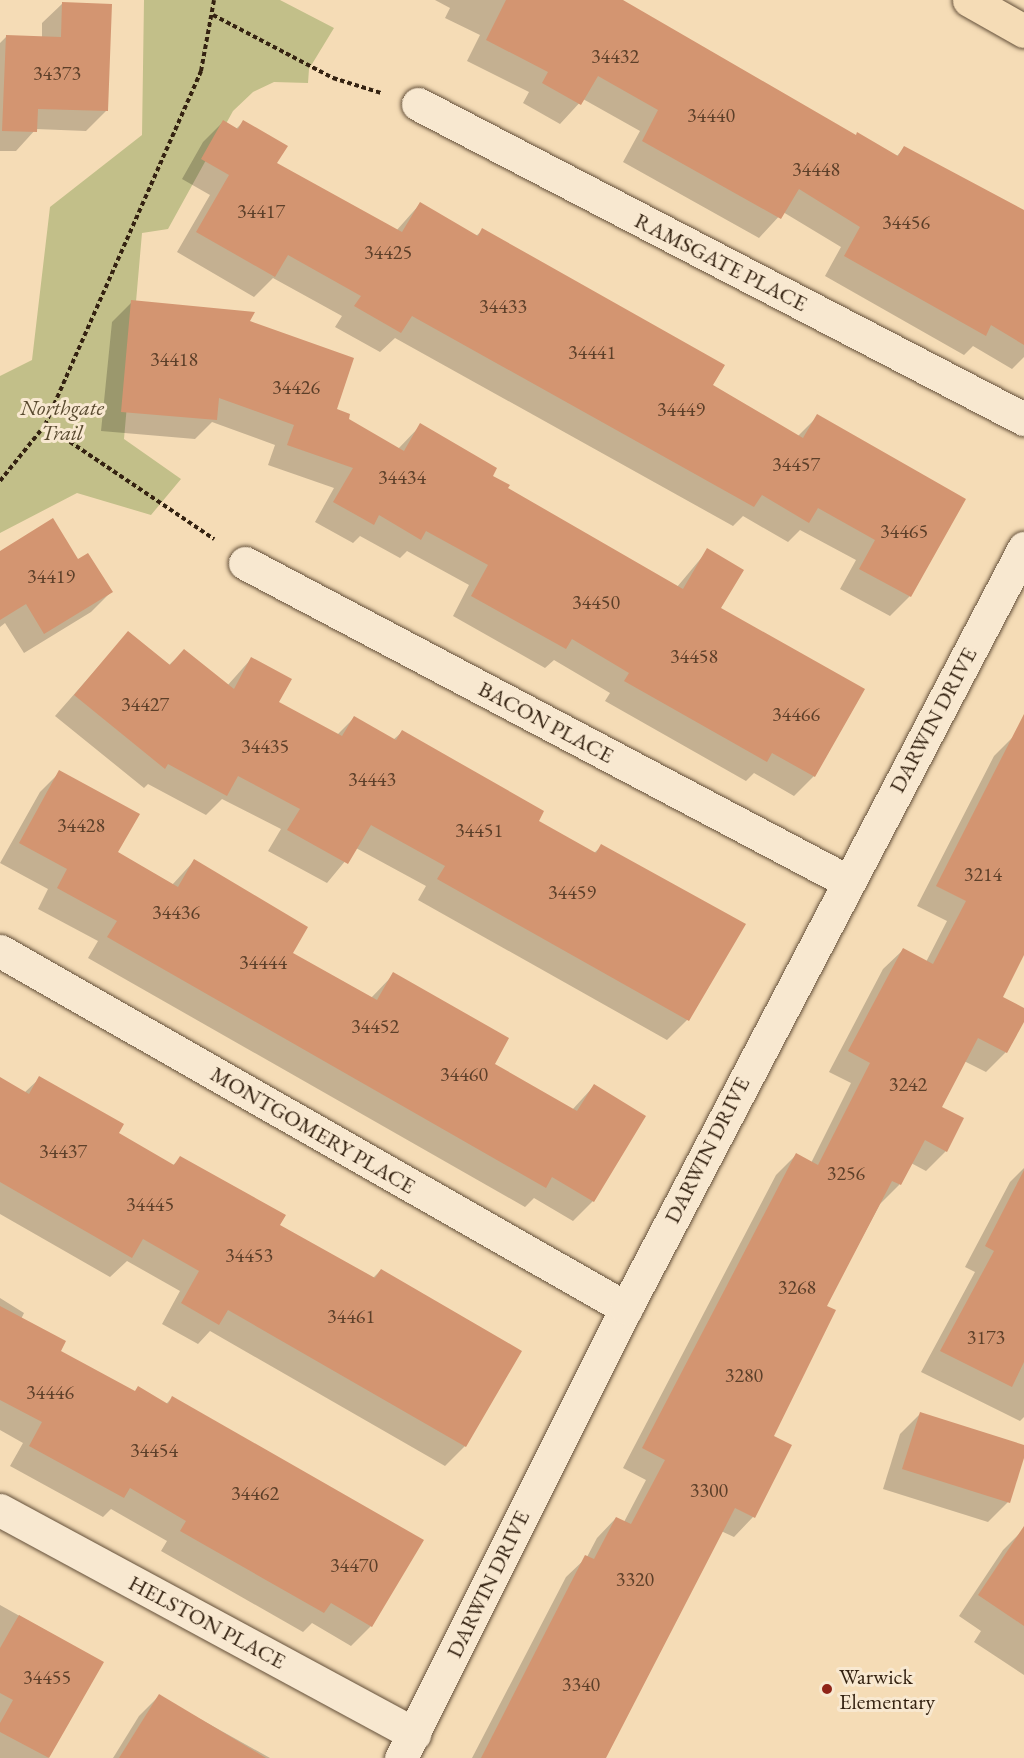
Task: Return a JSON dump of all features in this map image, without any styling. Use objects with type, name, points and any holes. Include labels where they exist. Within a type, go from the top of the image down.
[{"type":"main road","points":[[969,0],[1024,31]]},
{"type":"street","name":"RAMSGATE PLACE","points":[[418,104],[1024,420]]},
{"type":"street","name":"DARWIN DRIVE","points":[[407,1746],[626,1308],[847,881],[1024,548]]},
{"type":"street","name":"BACON PLACE","points":[[245,563],[847,881]]},
{"type":"street","name":"MONTGOMERY PLACE","points":[[0,951],[626,1308]]},
{"type":"street","name":"HELSTON PLACE","points":[[0,1510],[407,1746]]},
{"type":"path","points":[[0,481],[45,425],[187,106],[201,71],[214,0]]},
{"type":"path","points":[[213,15],[333,78],[418,104]]},
{"type":"path","points":[[45,425],[181,513],[245,563]]},
{"type":"green space","name":"Northgate Trail","points":[[144,0],[280,0],[334,28],[309,69],[308,83],[274,82],[253,92],[233,111],[168,229],[142,233],[124,439],[181,479],[151,515],[77,493],[0,533],[0,376],[32,360],[50,207],[142,135]]},
{"type":"building","points":[[506,0],[623,0],[856,135],[857,132],[898,156],[904,146],[1024,210],[1024,345],[991,325],[986,336],[844,256],[860,227],[799,189],[781,219],[642,141],[658,110],[598,76],[581,105],[542,83],[548,72],[486,40]]},
{"type":"building","points":[[62,2],[112,4],[108,111],[38,109],[37,132],[2,131],[6,35],[61,37]]},
{"type":"building","points":[[223,120],[238,129],[243,120],[288,146],[277,163],[402,232],[420,202],[478,236],[482,228],[725,365],[713,385],[803,438],[817,414],[966,499],[911,597],[859,569],[875,540],[818,508],[809,523],[762,495],[754,507],[412,316],[401,333],[354,306],[361,296],[288,255],[275,277],[196,232],[229,175],[201,159]]},
{"type":"building","points":[[131,300],[255,312],[250,321],[354,358],[337,409],[350,414],[349,419],[404,451],[420,423],[497,468],[493,476],[510,485],[508,488],[683,589],[707,548],[744,570],[721,608],[865,689],[815,777],[772,753],[767,762],[624,681],[629,673],[572,639],[566,649],[471,596],[488,565],[426,531],[421,540],[379,515],[374,525],[333,502],[353,468],[287,445],[294,425],[219,398],[217,420],[121,412]]},
{"type":"building","points":[[53,518],[78,559],[88,553],[113,592],[44,634],[26,604],[0,620],[0,551]]},
{"type":"building","points":[[128,631],[170,665],[184,649],[234,689],[251,657],[292,679],[279,702],[342,736],[354,716],[396,740],[402,730],[544,811],[539,821],[596,853],[601,844],[746,924],[689,1021],[437,879],[445,866],[371,825],[348,864],[287,830],[300,809],[238,776],[227,796],[168,764],[165,769],[74,695]]},
{"type":"building","points":[[1024,714],[1024,955],[1003,997],[1024,1008],[1024,1022],[1007,1053],[978,1038],[942,1107],[964,1118],[947,1152],[925,1140],[901,1185],[892,1181],[827,1306],[836,1310],[774,1436],[792,1445],[755,1518],[735,1508],[606,1758],[481,1758],[585,1555],[594,1559],[616,1517],[631,1524],[665,1460],[642,1448],[796,1153],[818,1165],[870,1063],[848,1051],[903,948],[933,964],[966,901],[936,886]]},
{"type":"building","points":[[59,770],[140,814],[118,852],[178,887],[194,859],[308,927],[293,953],[377,1000],[393,972],[509,1038],[495,1064],[577,1111],[594,1084],[646,1116],[594,1202],[552,1177],[546,1188],[107,937],[117,921],[57,888],[67,869],[19,843]]},
{"type":"building","points":[[39,1076],[124,1124],[119,1133],[174,1165],[180,1156],[286,1215],[280,1225],[375,1278],[381,1269],[522,1351],[466,1447],[228,1310],[219,1325],[181,1303],[199,1271],[143,1239],[132,1258],[0,1182],[0,1077],[29,1094]]},
{"type":"building","points":[[1024,1170],[1024,1362],[1012,1387],[940,1351],[994,1251],[985,1246]]},
{"type":"building","points":[[0,1306],[66,1341],[61,1351],[135,1391],[138,1386],[168,1404],[172,1396],[424,1540],[372,1627],[331,1603],[324,1613],[180,1531],[186,1521],[130,1488],[124,1498],[29,1446],[42,1422],[0,1400]]},
{"type":"building","points":[[920,1412],[1024,1445],[1024,1458],[1010,1503],[902,1469]]},
{"type":"building","points":[[1024,1526],[1024,1626],[978,1595]]},
{"type":"building","points":[[19,1615],[104,1662],[49,1758],[0,1732],[0,1723],[13,1700],[0,1693],[0,1648]]},
{"type":"building","points":[[159,1694],[266,1758],[119,1758]]},
{"type":"place","name":"Warwick Elementary","points":[[827,1689]]}]
